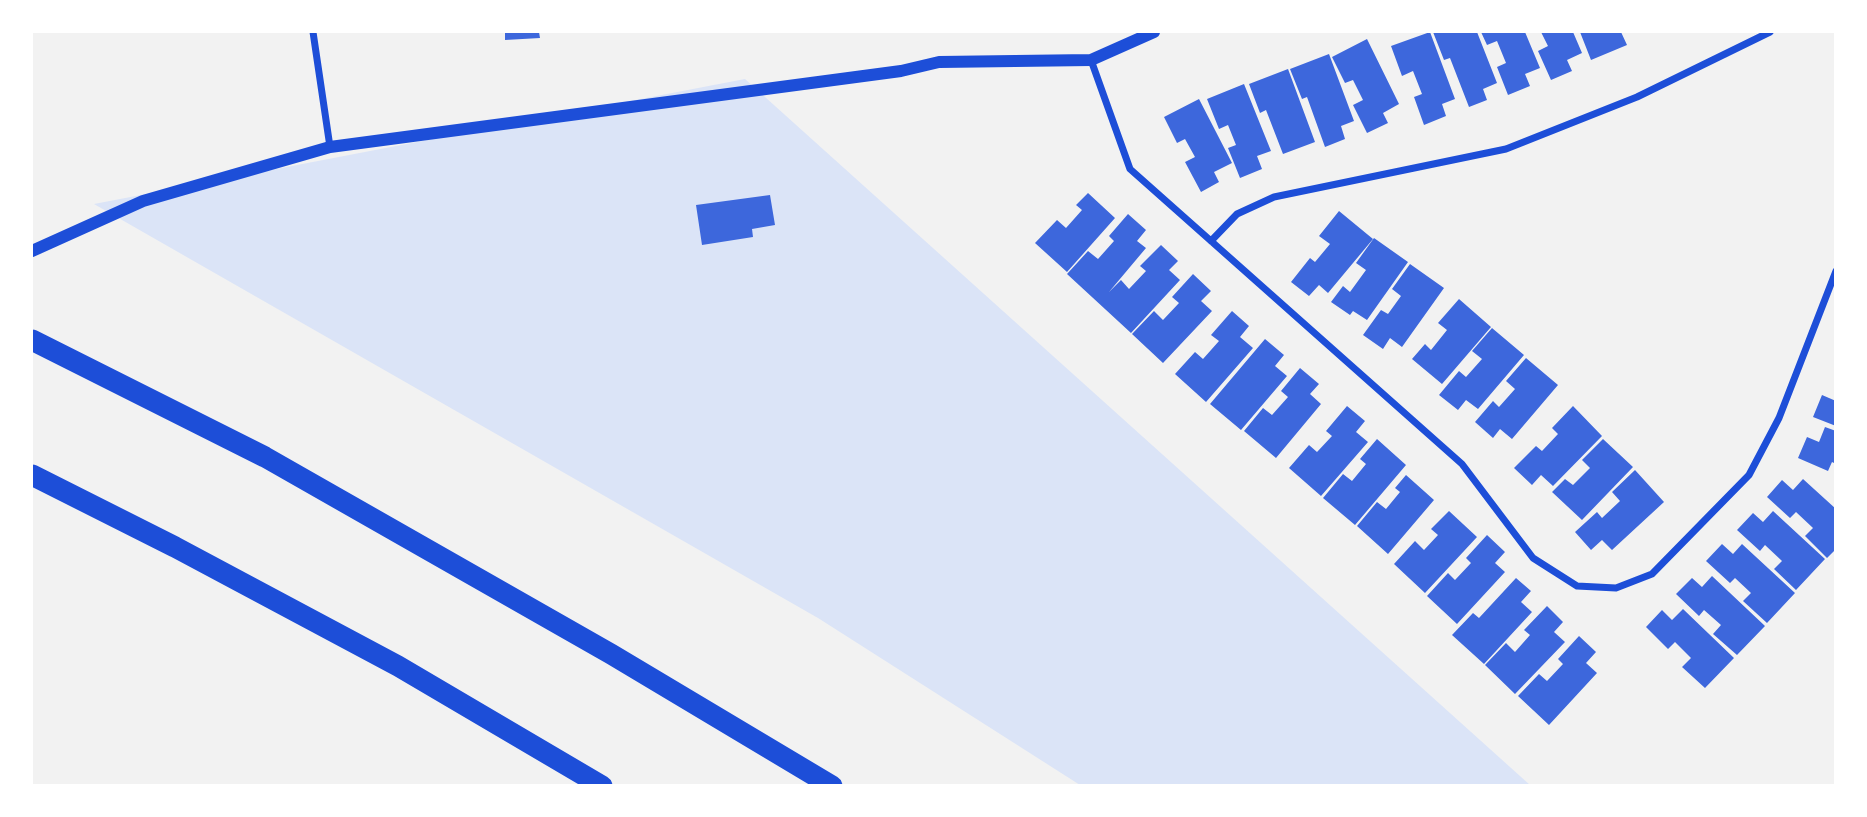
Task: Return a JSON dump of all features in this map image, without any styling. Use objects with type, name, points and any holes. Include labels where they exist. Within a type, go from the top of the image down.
[{"type":"highway","points":[[32,340],[265,457],[611,654],[832,786]]},
{"type":"highway","points":[[32,475],[175,547],[398,666],[602,786]]},
{"type":"street","points":[[313,32],[330,147]]},
{"type":"street","points":[[32,251],[143,201],[330,147],[901,71],[939,62],[1090,60],[1154,32]]},
{"type":"street","points":[[1211,241],[1237,214],[1274,197],[1506,149],[1637,97],[1770,32]]},
{"type":"street","points":[[1090,60],[1130,169],[1462,464],[1533,558],[1577,586],[1616,589],[1652,574],[1749,475],[1779,418],[1836,271]]},
{"type":"shaded area","points":[[745,79],[1530,785],[1080,785],[818,618],[94,204]]},
{"type":"building","points":[[505,32],[539,32],[540,38],[505,40]]},
{"type":"building","points":[[1430,32],[1455,99],[1442,104],[1446,116],[1424,125],[1414,97],[1422,94],[1413,71],[1402,76],[1391,46]]},
{"type":"building","points":[[1433,32],[1477,32],[1497,83],[1483,89],[1487,100],[1469,107],[1450,58],[1444,60]]},
{"type":"building","points":[[1481,32],[1525,32],[1540,68],[1525,74],[1530,86],[1508,95],[1497,67],[1506,63],[1497,41],[1487,45]]},
{"type":"building","points":[[1541,32],[1573,32],[1582,53],[1567,60],[1572,71],[1551,80],[1538,51],[1548,46]]},
{"type":"building","points":[[1580,32],[1621,32],[1627,45],[1591,60]]},
{"type":"building","points":[[1367,39],[1399,104],[1383,113],[1388,123],[1367,133],[1353,105],[1363,100],[1353,80],[1345,83],[1332,57]]},
{"type":"building","points":[[1329,54],[1354,121],[1341,126],[1345,139],[1325,147],[1307,97],[1302,99],[1290,69]]},
{"type":"building","points":[[1288,69],[1315,142],[1283,154],[1266,110],[1260,113],[1249,84]]},
{"type":"building","points":[[1244,84],[1271,151],[1257,156],[1262,169],[1240,178],[1228,148],[1236,145],[1228,125],[1219,129],[1207,99]]},
{"type":"building","points":[[1199,99],[1232,163],[1214,172],[1219,182],[1201,192],[1185,162],[1195,157],[1185,139],[1177,143],[1164,117]]},
{"type":"building","points":[[1088,193],[1115,218],[1067,272],[1035,243],[1057,220],[1066,228],[1082,210],[1076,205]]},
{"type":"building","points":[[770,195],[775,225],[752,229],[753,237],[702,245],[696,205]]},
{"type":"building","points":[[1339,211],[1373,239],[1328,293],[1319,285],[1309,296],[1291,282],[1310,258],[1315,262],[1330,244],[1319,236]]},
{"type":"building","points":[[1128,214],[1146,230],[1137,241],[1146,248],[1109,292],[1121,280],[1129,289],[1146,271],[1140,266],[1161,245],[1178,261],[1169,270],[1180,280],[1131,333],[1067,274],[1088,251],[1098,259],[1114,241],[1109,236]]},
{"type":"building","points":[[1374,238],[1408,262],[1367,320],[1353,311],[1350,315],[1331,302],[1343,286],[1350,292],[1366,270],[1356,263]]},
{"type":"building","points":[[1410,264],[1444,288],[1402,347],[1390,338],[1383,349],[1363,335],[1381,310],[1388,314],[1401,296],[1392,289]]},
{"type":"building","points":[[1193,274],[1211,291],[1201,301],[1212,311],[1163,363],[1132,334],[1154,311],[1163,320],[1179,303],[1172,297]]},
{"type":"building","points":[[1459,299],[1491,327],[1442,384],[1412,359],[1425,344],[1431,350],[1447,330],[1438,323]]},
{"type":"building","points":[[1232,311],[1249,326],[1240,337],[1253,348],[1206,402],[1175,374],[1195,352],[1203,359],[1219,341],[1211,335]]},
{"type":"building","points":[[1492,328],[1524,355],[1478,409],[1466,400],[1458,410],[1439,395],[1459,371],[1466,377],[1482,359],[1472,351]]},
{"type":"building","points":[[1265,339],[1284,355],[1275,366],[1287,376],[1241,430],[1210,404]]},
{"type":"building","points":[[1526,358],[1558,385],[1512,439],[1500,429],[1493,438],[1475,422],[1493,401],[1499,407],[1515,389],[1506,381]]},
{"type":"building","points":[[1300,368],[1319,384],[1310,394],[1321,404],[1276,458],[1244,431],[1263,408],[1272,415],[1288,397],[1281,391]]},
{"type":"building","points":[[1822,395],[1836,401],[1836,426],[1813,417]]},
{"type":"building","points":[[1347,406],[1365,421],[1356,432],[1368,442],[1321,496],[1289,468],[1309,445],[1317,452],[1332,436],[1326,431]]},
{"type":"building","points":[[1573,406],[1602,436],[1553,486],[1541,475],[1532,485],[1514,468],[1536,446],[1542,451],[1558,434],[1552,428]]},
{"type":"building","points":[[1825,427],[1836,431],[1836,464],[1832,462],[1828,471],[1798,458],[1807,437],[1819,442]]},
{"type":"building","points":[[1377,439],[1406,465],[1355,525],[1323,498],[1343,474],[1352,481],[1366,464],[1360,459]]},
{"type":"building","points":[[1603,439],[1633,467],[1582,520],[1552,492],[1565,479],[1573,485],[1590,468],[1582,460]]},
{"type":"building","points":[[1635,470],[1664,502],[1612,550],[1602,540],[1591,550],[1575,532],[1597,512],[1602,518],[1620,501],[1612,492]]},
{"type":"building","points":[[1406,475],[1434,500],[1388,554],[1357,526],[1377,502],[1386,509],[1400,492],[1395,488]]},
{"type":"building","points":[[1803,479],[1836,509],[1836,549],[1827,558],[1805,536],[1813,528],[1796,512],[1790,518],[1767,497],[1782,480],[1793,490]]},
{"type":"building","points":[[1449,511],[1477,537],[1425,593],[1394,564],[1415,541],[1424,550],[1438,535],[1431,529]]},
{"type":"building","points":[[1773,511],[1825,559],[1796,590],[1774,569],[1782,561],[1765,545],[1760,551],[1737,530],[1753,513],[1763,522]]},
{"type":"building","points":[[1487,535],[1505,552],[1495,563],[1505,572],[1457,624],[1427,596],[1448,573],[1455,580],[1471,563],[1466,558]]},
{"type":"building","points":[[1722,544],[1733,554],[1742,544],[1795,593],[1767,623],[1743,601],[1751,593],[1735,578],[1730,583],[1706,561]]},
{"type":"building","points":[[1712,576],[1765,626],[1737,655],[1713,634],[1721,625],[1704,610],[1699,616],[1676,594],[1692,578],[1702,587]]},
{"type":"building","points":[[1516,578],[1531,591],[1521,602],[1532,612],[1484,664],[1452,635],[1473,613],[1479,618]]},
{"type":"building","points":[[1547,606],[1563,622],[1554,632],[1565,642],[1515,694],[1485,665],[1506,643],[1515,652],[1530,635],[1524,630]]},
{"type":"building","points":[[1683,609],[1734,658],[1705,688],[1682,667],[1691,658],[1675,642],[1668,649],[1646,627],[1662,610],[1672,620]]},
{"type":"building","points":[[1579,636],[1596,652],[1586,663],[1597,673],[1549,725],[1518,696],[1539,674],[1547,681],[1563,664],[1558,659]]}]
